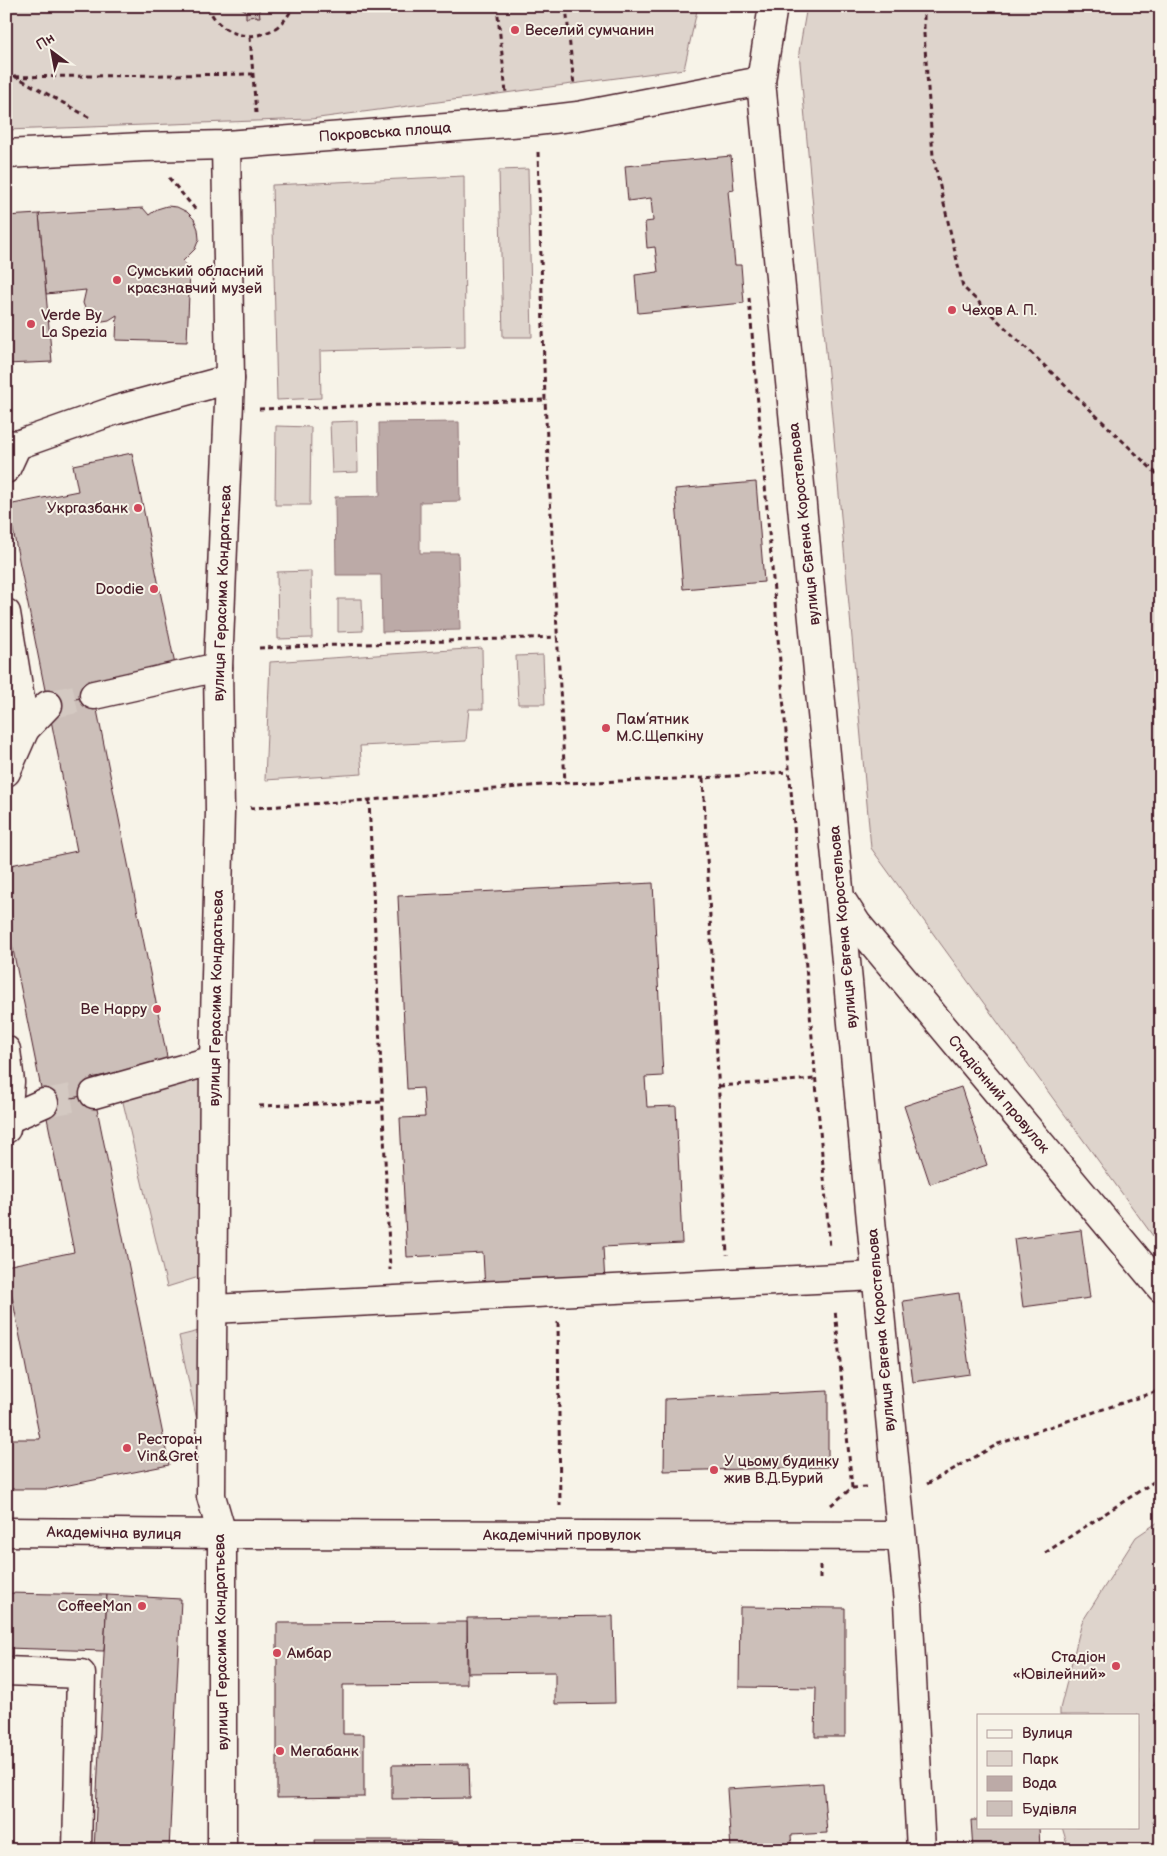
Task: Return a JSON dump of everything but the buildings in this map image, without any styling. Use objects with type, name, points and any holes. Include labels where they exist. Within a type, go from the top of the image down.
[{"type":"street","name":"вулиця Євгена Коростельова","points":[[773,6],[761,81],[908,1603],[922,1850]]},
{"type":"street","name":"Покровська площа","points":[[6,154],[226,145],[509,123],[578,116],[761,81]]},
{"type":"street","name":"вулиця Герасима Кондратьєва","points":[[222,1850],[222,1534],[212,1496],[214,1060],[220,811],[218,668],[230,379],[226,145]]},
{"type":"street","points":[[10,453],[116,410],[230,379]]},
{"type":"street","points":[[6,613],[25,729]]},
{"type":"street","points":[[94,695],[218,668]]},
{"type":"street","points":[[6,772],[25,729],[48,705]]},
{"type":"street","name":"Стадіонний провулок","points":[[840,897],[864,932],[1161,1288]]},
{"type":"street","points":[[6,1050],[8,1081],[7,1124],[44,1104]]},
{"type":"street","points":[[94,1094],[214,1060]]},
{"type":"street","points":[[213,1309],[876,1276]]},
{"type":"street","name":"Академічна вулиця","points":[[6,1532],[222,1534]]},
{"type":"street","name":"Академічний провулок","points":[[222,1534],[901,1536]]},
{"type":"street","points":[[6,1671],[81,1674],[77,1850]]},
{"type":"path","points":[[208,6],[218,24],[233,33],[250,37],[268,33],[282,24],[292,6]]},
{"type":"path","points":[[497,6],[509,123]]},
{"type":"path","points":[[566,6],[578,116]]},
{"type":"path","points":[[924,6],[924,34],[933,156],[962,287],[1161,478]]},
{"type":"path","points":[[250,37],[259,142]]},
{"type":"path","points":[[6,77],[252,74]]},
{"type":"path","points":[[538,147],[545,400],[565,783]]},
{"type":"path","points":[[748,294],[814,1078],[852,1488],[823,1513],[820,1536],[820,1579]]},
{"type":"path","points":[[259,409],[545,400]]},
{"type":"path","points":[[259,648],[557,638]]},
{"type":"path","points":[[220,811],[565,783],[703,778],[788,772]]},
{"type":"path","points":[[703,778],[728,1283]]},
{"type":"path","points":[[369,800],[391,1300]]},
{"type":"path","points":[[718,1086],[814,1078]]},
{"type":"path","points":[[260,1106],[382,1102]]},
{"type":"path","points":[[558,1292],[560,1535]]},
{"type":"path","points":[[998,1444],[1161,1390]]},
{"type":"path","points":[[1045,1553],[1161,1477]]},
{"type":"green space","points":[[6,6],[698,6],[684,69],[311,119],[6,130]]},
{"type":"green space","points":[[807,6],[1161,6],[1161,1247],[871,848],[799,52]]},
{"type":"green space","points":[[528,169],[532,337],[503,337],[499,170]]},
{"type":"green space","points":[[464,176],[465,347],[320,351],[321,398],[277,400],[272,185]]},
{"type":"green space","points":[[357,421],[358,472],[332,473],[330,422]]},
{"type":"green space","points":[[276,426],[311,427],[310,505],[275,505]]},
{"type":"green space","points":[[311,571],[312,638],[278,639],[277,572]]},
{"type":"green space","points":[[338,599],[362,599],[363,631],[338,632]]},
{"type":"green space","points":[[482,648],[483,709],[469,709],[466,741],[360,746],[362,774],[265,780],[270,662]]},
{"type":"green space","points":[[543,655],[545,704],[518,704],[516,656]]},
{"type":"green space","points":[[203,1077],[202,1276],[167,1287],[122,1098]]},
{"type":"green space","points":[[203,1330],[199,1430],[179,1336]]},
{"type":"green space","name":"Стадіон «Ювілейний»","points":[[1161,1520],[1161,1850],[1069,1850],[1062,1828],[1140,1828],[1140,1714],[1060,1714],[1082,1622],[1136,1537]]},
{"type":"water","points":[[459,422],[460,501],[420,502],[420,553],[458,553],[460,630],[382,632],[381,575],[336,575],[335,497],[380,496],[379,423]]},
{"type":"tunnel","points":[[48,705],[94,695]]},
{"type":"tunnel","points":[[44,1103],[94,1094]]},
{"type":"place","name":"Веселий сумчанин","points":[[515,30]]},
{"type":"place","name":"Сумський обласний краєзнавчий музей","points":[[117,280]]},
{"type":"place","name":"Чехов А. П.","points":[[952,310]]},
{"type":"place","name":"Verde By La Spezia","points":[[31,324]]},
{"type":"place","name":"Укргазбанк","points":[[138,508]]},
{"type":"place","name":"Doodie","points":[[154,589]]},
{"type":"place","name":"Пам’ятник М.С.Щепкіну","points":[[606,728]]},
{"type":"place","name":"Be Happy","points":[[157,1009]]},
{"type":"place","name":"Ресторан Vin&Gret","points":[[127,1448]]},
{"type":"place","name":"У цьому будинку жив В.Д.Бурий","points":[[714,1470]]},
{"type":"place","name":"CoffeeMan","points":[[142,1606]]},
{"type":"place","name":"Амбар","points":[[277,1653]]},
{"type":"place","name":"Стадіон «Ювілейний»","points":[[1116,1666]]},
{"type":"place","name":"Мегабанк","points":[[280,1751]]}]
